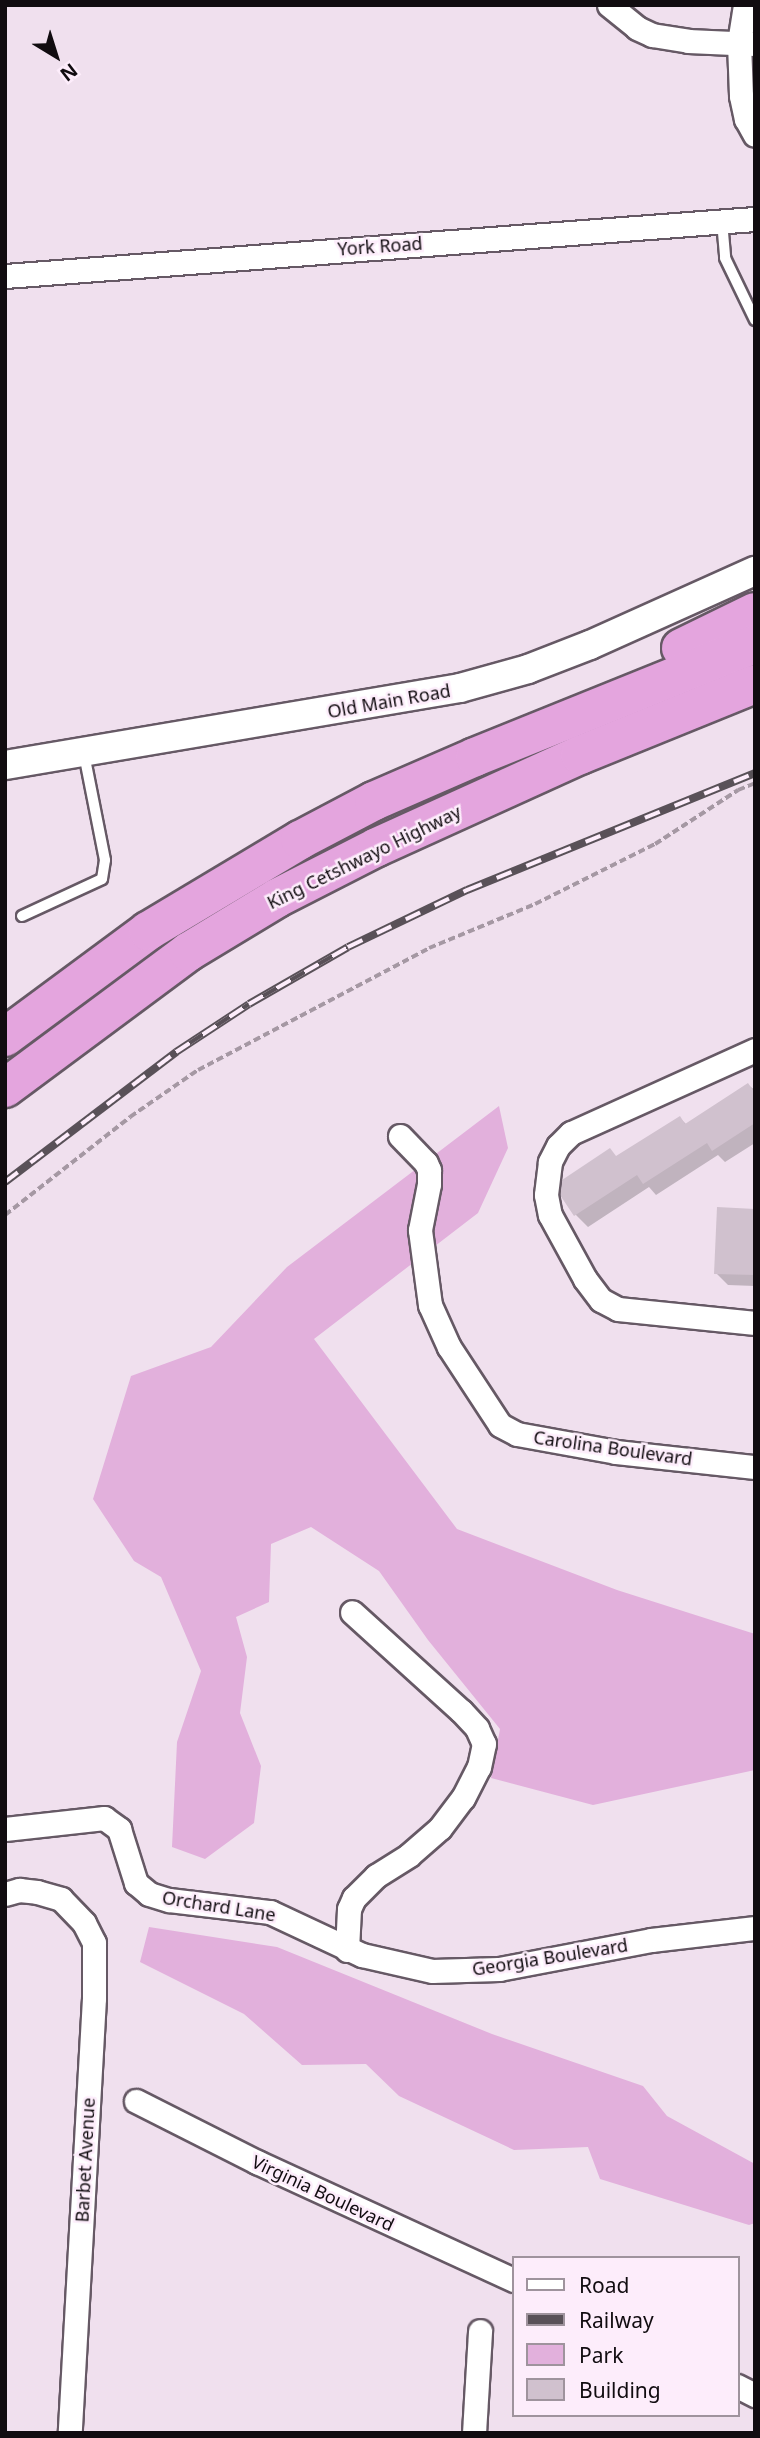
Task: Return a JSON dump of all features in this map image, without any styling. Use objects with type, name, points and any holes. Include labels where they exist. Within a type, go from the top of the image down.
[{"type":"highway","points":[[475,757],[496,741],[531,721],[755,612]]},
{"type":"highway","points":[[5,1037],[148,931],[214,889],[374,801],[475,757],[755,644]]},
{"type":"highway","name":"King Cetshwayo Highway","points":[[5,1088],[223,929],[377,847],[580,755],[755,684]]},
{"type":"highway","points":[[509,788],[612,756],[755,703]]},
{"type":"street","points":[[609,5],[637,28],[652,35],[747,44]]},
{"type":"street","points":[[745,5],[747,44],[741,96],[746,119],[755,135]]},
{"type":"street","name":"York Road","points":[[5,276],[755,219]]},
{"type":"street","name":"Old Main Road","points":[[5,765],[460,688],[528,669],[590,645],[755,571]]},
{"type":"street","points":[[755,1050],[571,1133],[558,1146],[550,1162],[546,1195],[550,1215],[585,1279],[601,1300],[618,1309],[755,1323]]},
{"type":"street","name":"Carolina Boulevard","points":[[400,1136],[426,1163],[429,1170],[420,1230],[430,1305],[449,1347],[500,1426],[517,1434],[616,1452],[755,1467]]},
{"type":"street","points":[[347,1950],[349,1909],[354,1898],[376,1876],[408,1855],[440,1828],[463,1798],[479,1767],[484,1744],[477,1728],[461,1711],[352,1612]]},
{"type":"street","name":"Orchard Lane","points":[[5,1829],[104,1818],[119,1829],[136,1883],[149,1894],[169,1900],[270,1912],[347,1950]]},
{"type":"street","name":"Barbet Avenue","points":[[5,1894],[19,1890],[61,1899],[89,1932],[94,1943],[96,1966],[70,2433]]},
{"type":"street","name":"Georgia Boulevard","points":[[347,1950],[395,1965],[453,1972],[499,1969],[651,1940],[755,1928]]},
{"type":"street","name":"Virginia Boulevard","points":[[136,2101],[257,2162],[512,2280]]},
{"type":"street","points":[[474,2433],[480,2331]]},
{"type":"street","points":[[739,2387],[755,2395]]},
{"type":"lane","points":[[722,221],[725,258],[755,320]]},
{"type":"lane","points":[[22,916],[102,879],[105,860],[83,751]]},
{"type":"path","points":[[5,1215],[130,1117],[198,1070],[429,948],[535,904],[655,844],[738,790],[755,783]]},
{"type":"green space","points":[[499,1106],[508,1148],[478,1213],[314,1339],[457,1529],[617,1590],[755,1634],[755,1770],[593,1805],[491,1778],[500,1729],[428,1640],[379,1571],[311,1527],[271,1544],[269,1602],[236,1617],[247,1657],[240,1713],[261,1766],[254,1823],[205,1859],[172,1847],[177,1742],[201,1671],[161,1577],[134,1561],[93,1499],[131,1376],[211,1347],[287,1267]]},
{"type":"green space","points":[[149,1927],[277,1947],[492,2034],[643,2086],[667,2116],[755,2164],[755,2223],[749,2225],[600,2179],[588,2147],[514,2150],[399,2096],[366,2064],[302,2065],[244,2014],[140,1962]]},
{"type":"building","points":[[748,1083],[755,1093],[755,1123],[712,1151],[707,1143],[643,1184],[637,1175],[574,1216],[560,1195],[562,1180],[610,1148],[616,1156],[680,1116],[685,1124]]},
{"type":"building","points":[[717,1207],[755,1209],[755,1275],[714,1274]]},
{"type":"railway","points":[[5,1182],[176,1052],[249,1004],[348,947],[467,890],[755,773]]}]
